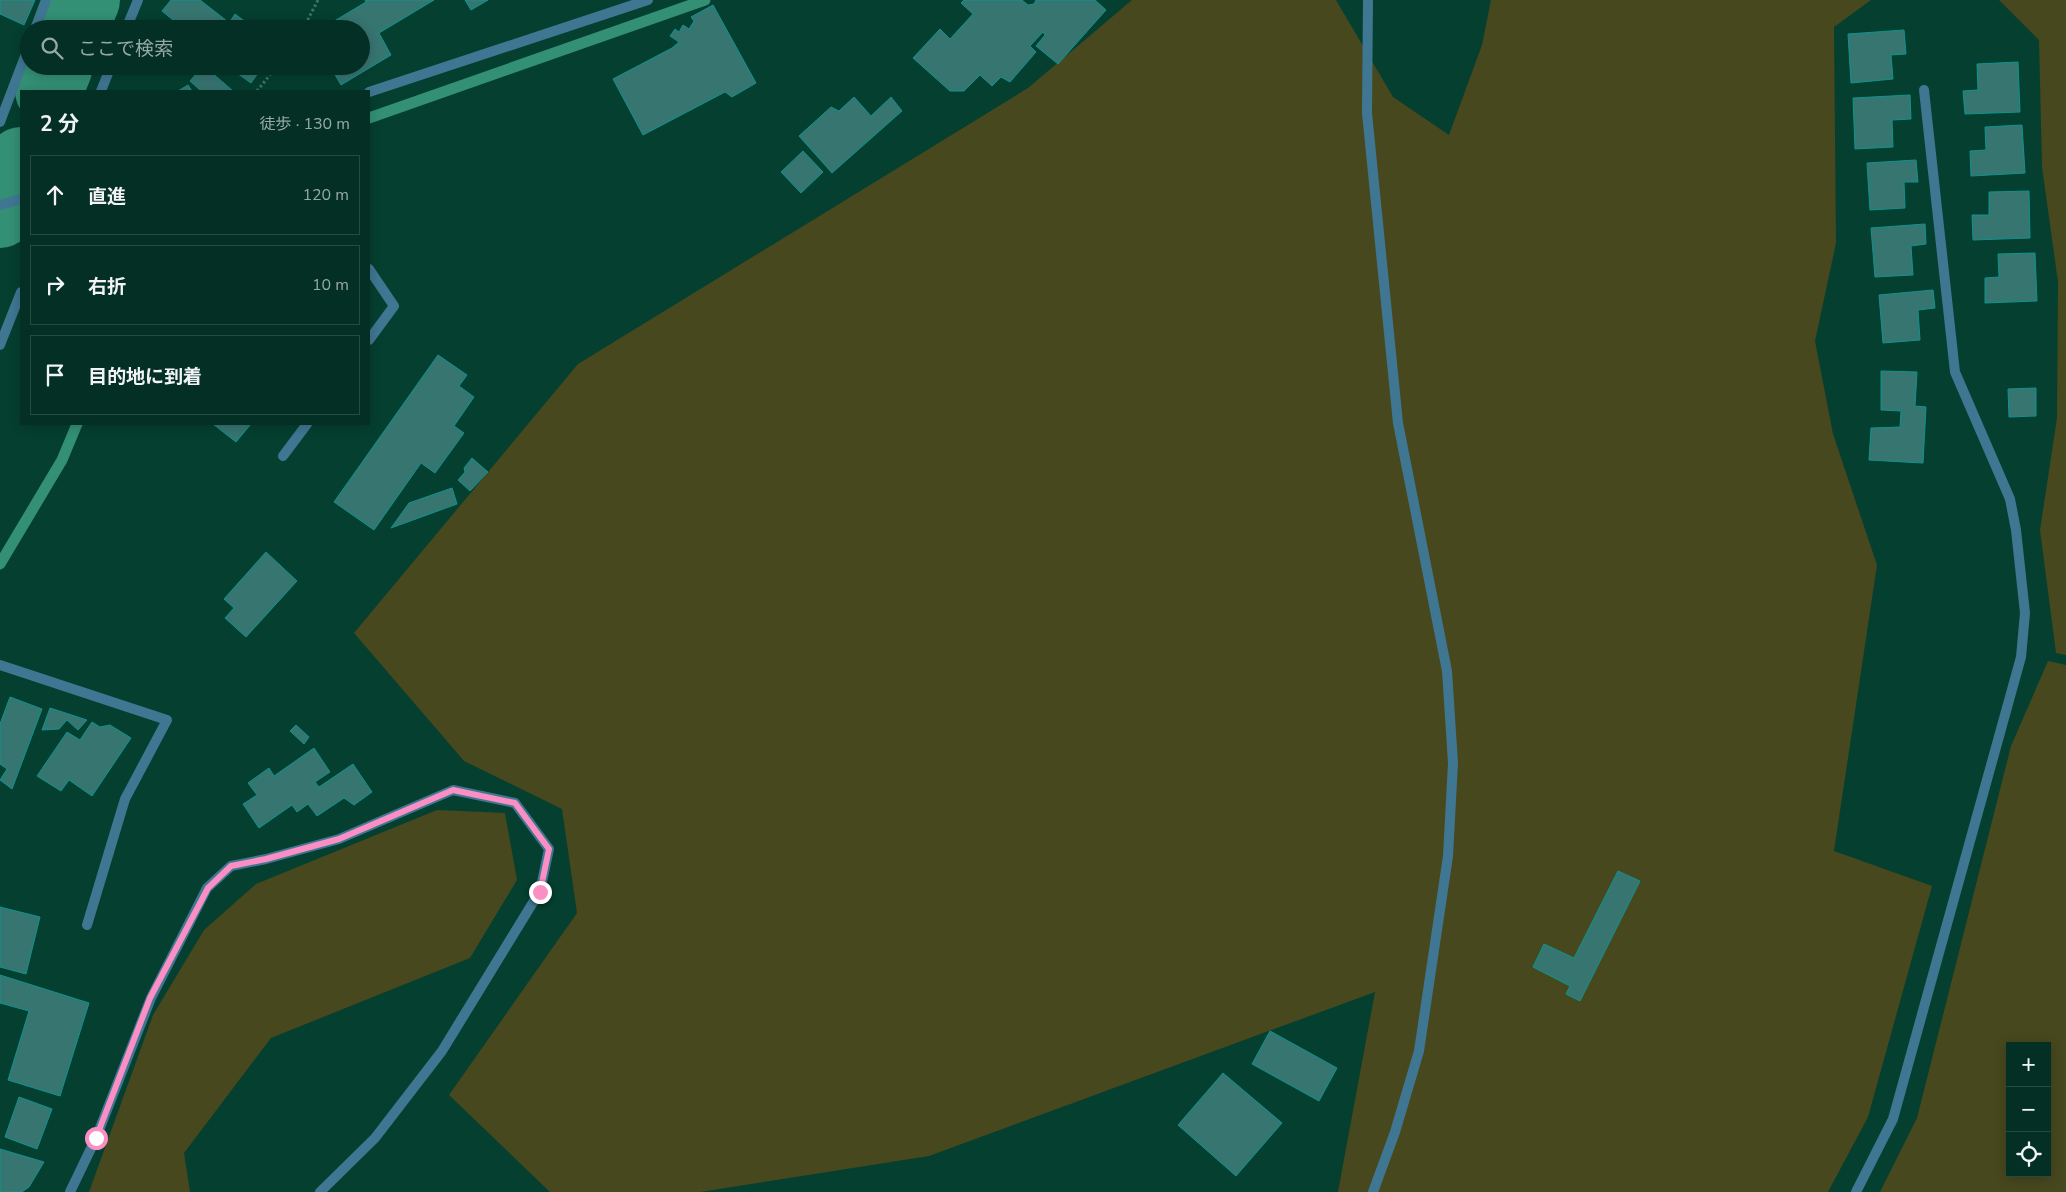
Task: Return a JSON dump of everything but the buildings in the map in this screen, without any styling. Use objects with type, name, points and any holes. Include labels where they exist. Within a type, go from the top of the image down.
[{"type":"street","points":[[38,20],[46,0]]},
{"type":"street","points":[[130,20],[138,0]]},
{"type":"street","points":[[370,92],[648,0]]},
{"type":"street","points":[[1368,0],[1367,113],[1398,424],[1446,671],[1453,763],[1448,856],[1419,1051],[1395,1132],[1372,1192]]},
{"type":"street","points":[[0,122],[20,70]]},
{"type":"street","points":[[101,90],[107,75]]},
{"type":"street","points":[[1856,1192],[1893,1119],[2021,657],[2025,613],[2016,530],[2010,499],[1955,372],[1924,90]]},
{"type":"street","points":[[0,205],[20,199]]},
{"type":"street","points":[[370,270],[394,306],[370,339]]},
{"type":"street","points":[[0,345],[20,295]]},
{"type":"street","points":[[283,456],[306,425]]},
{"type":"street","points":[[0,665],[167,720],[125,799],[87,925]]},
{"type":"street","points":[[70,1192],[96,1138],[150,998],[208,888],[231,866],[266,859],[339,839],[453,790],[515,803],[549,849],[540,892],[442,1051],[375,1138],[320,1192]]},
{"type":"path","points":[[307,20],[318,0]]},
{"type":"path","points":[[258,90],[269,75]]},
{"type":"shaded area","points":[[1132,0],[1336,0],[1393,97],[1449,135],[1482,45],[1491,0],[1871,0],[1834,27],[1836,243],[1815,341],[1833,434],[1877,565],[1834,851],[1932,886],[1868,1117],[1828,1192],[1338,1192],[1375,992],[929,1156],[700,1192],[550,1192],[449,1095],[577,913],[562,809],[464,761],[354,633],[578,364],[1028,88]]},
{"type":"shaded area","points":[[1999,0],[2066,0],[2066,655],[2056,653],[2040,530],[2057,418],[2058,282],[2042,167],[2039,40]]},
{"type":"shaded area","points":[[2048,661],[2066,665],[2066,1192],[1880,1192],[1917,1118],[2011,746]]},
{"type":"shaded area","points":[[437,810],[505,813],[517,880],[470,958],[271,1038],[184,1153],[190,1192],[89,1192],[153,1015],[204,930],[256,884]]},
{"type":"waterway","points":[[78,20],[86,0]]},
{"type":"waterway","points":[[370,118],[705,0]]},
{"type":"waterway","points":[[49,90],[55,75]]},
{"type":"waterway","points":[[0,214],[20,164]]},
{"type":"waterway","points":[[0,564],[62,460],[77,425]]},
{"type":"route","points":[[96,1138],[150,998],[208,888],[231,866],[266,859],[339,839],[453,790],[515,803],[549,849],[540,892]]}]
